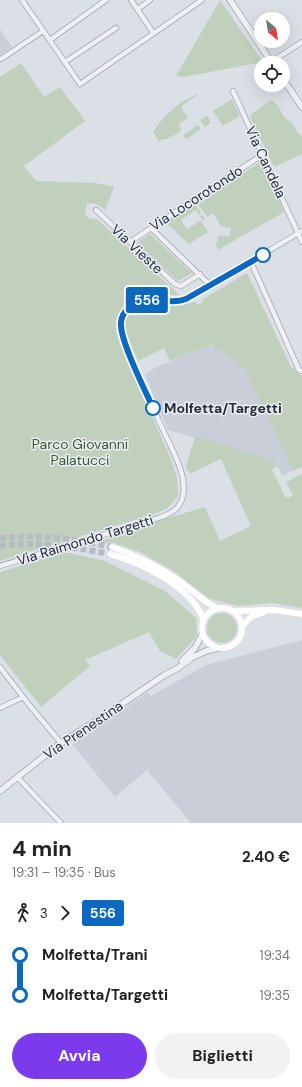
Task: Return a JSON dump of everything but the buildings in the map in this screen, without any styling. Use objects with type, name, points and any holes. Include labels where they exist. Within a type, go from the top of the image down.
[{"type":"main road","points":[[112,547],[154,565],[177,580],[204,601],[218,609]]},
{"type":"main road","points":[[110,554],[141,566],[170,583],[194,602],[204,620],[203,633],[207,642],[213,646],[218,648],[227,648],[236,642],[241,634],[242,626],[240,619],[232,611]]},
{"type":"main road","points":[[204,620],[211,612],[218,609],[232,611],[272,610],[302,614]]},
{"type":"main road","points":[[242,626],[250,617],[272,610]]},
{"type":"street","points":[[50,40],[106,0]]},
{"type":"street","points":[[131,0],[152,30]]},
{"type":"street","points":[[138,9],[150,0]]},
{"type":"street","points":[[25,1],[43,31],[80,84],[202,0]]},
{"type":"street","points":[[230,0],[268,56]]},
{"type":"street","points":[[65,62],[116,28]]},
{"type":"street","points":[[1,59],[43,31]]},
{"type":"street","points":[[281,56],[302,42]]},
{"type":"street","points":[[290,89],[302,107]]},
{"type":"street","name":"Via Candela","points":[[233,91],[262,155],[300,232],[302,242]]},
{"type":"street","name":"Via Locorotondo","points":[[130,242],[262,155]]},
{"type":"street","name":"Via Vieste","points":[[96,210],[177,285],[184,284],[200,274]]},
{"type":"street","points":[[151,228],[211,286],[300,232]]},
{"type":"street","points":[[251,262],[299,370],[302,371]]},
{"type":"street","name":"Via Raimondo Targetti","points":[[0,566],[170,514],[177,508],[182,497],[183,484],[181,469],[132,361],[122,333],[122,320],[126,310],[138,302],[150,300],[174,302],[184,300],[211,286]]},
{"type":"street","name":"Via Prenestina","points":[[169,672],[192,652],[203,633]]},
{"type":"street","name":"Via Prenestina","points":[[0,791],[61,742],[104,716],[169,672],[201,653],[218,648]]},
{"type":"street","points":[[0,667],[61,742]]},
{"type":"street","points":[[0,708],[23,697]]},
{"type":"street","points":[[17,777],[61,823]]},
{"type":"shaded area","points":[[0,29],[12,47],[0,55]]},
{"type":"shaded area","points":[[210,346],[213,349],[218,349],[245,369],[293,471],[282,475],[275,461],[168,430],[145,375],[156,367]]},
{"type":"shaded area","points":[[302,640],[302,823],[191,823],[147,770],[115,797],[72,744],[147,693],[151,696],[206,665]]},
{"type":"green space","points":[[220,0],[259,56],[254,56],[254,64],[184,77],[176,76]]},
{"type":"green space","name":"Parco Giovanni Palatucci","points":[[21,63],[44,97],[60,87],[85,121],[24,166],[36,181],[96,183],[114,187],[105,210],[92,203],[85,209],[85,214],[90,219],[97,219],[179,295],[154,296],[142,294],[133,297],[124,305],[116,321],[116,332],[121,347],[170,457],[177,478],[178,496],[168,508],[157,513],[0,561],[0,77]]},
{"type":"green space","points":[[200,93],[181,107],[188,118],[179,124],[181,130],[180,132],[159,142],[153,132],[162,119],[179,104]]},
{"type":"green space","points":[[232,99],[240,116],[223,126],[213,111]]},
{"type":"green space","points":[[271,100],[278,106],[284,117],[293,124],[298,134],[302,136],[302,154],[274,167],[250,115]]},
{"type":"green space","points":[[207,116],[211,123],[205,127],[200,120]]},
{"type":"green space","points":[[198,125],[201,129],[186,139],[183,135]]},
{"type":"green space","points":[[262,161],[284,212],[218,250],[216,245],[218,237],[220,235],[229,237],[231,228],[221,226],[213,213],[207,217],[198,204],[216,193],[215,191]]},
{"type":"green space","points":[[195,204],[201,213],[199,215],[196,210],[181,220],[187,229],[202,220],[200,217],[202,215],[205,219],[201,221],[208,232],[189,244],[165,222]]},
{"type":"green space","points":[[150,234],[192,273],[178,281],[137,243]]},
{"type":"green space","points":[[247,273],[291,367],[302,376],[302,467],[293,471],[245,369],[218,349],[213,349],[212,345],[170,361],[164,348],[138,361],[125,329],[125,323],[131,311],[144,304],[175,306],[195,302],[198,305],[202,303],[203,299]]},
{"type":"green space","points":[[195,436],[275,461],[277,466],[272,469],[285,497],[289,498],[293,495],[286,482],[302,474],[302,608],[272,603],[238,606],[208,598],[175,572],[140,552],[114,543],[96,542],[107,539],[114,534],[205,507],[220,541],[251,526],[221,459],[190,474],[186,467]]},
{"type":"green space","points":[[64,552],[105,561],[165,591],[196,618],[197,636],[176,659],[160,651],[149,632],[85,660],[90,666],[41,707],[0,655],[0,572]]},
{"type":"green space","points":[[222,613],[233,617],[237,628],[233,639],[222,643],[211,639],[207,628],[211,617]]},
{"type":"tunnel","points":[[0,538],[56,538],[112,547]]},
{"type":"tunnel","points":[[0,546],[42,544],[110,554]]},
{"type":"bus line","name":"556","points":[[153,408],[132,361],[122,333],[122,320],[126,310],[130,306],[143,300],[174,302],[184,300],[263,255]]},
{"type":"place","name":"Molfetta/Targetti","points":[[153,408]]}]
